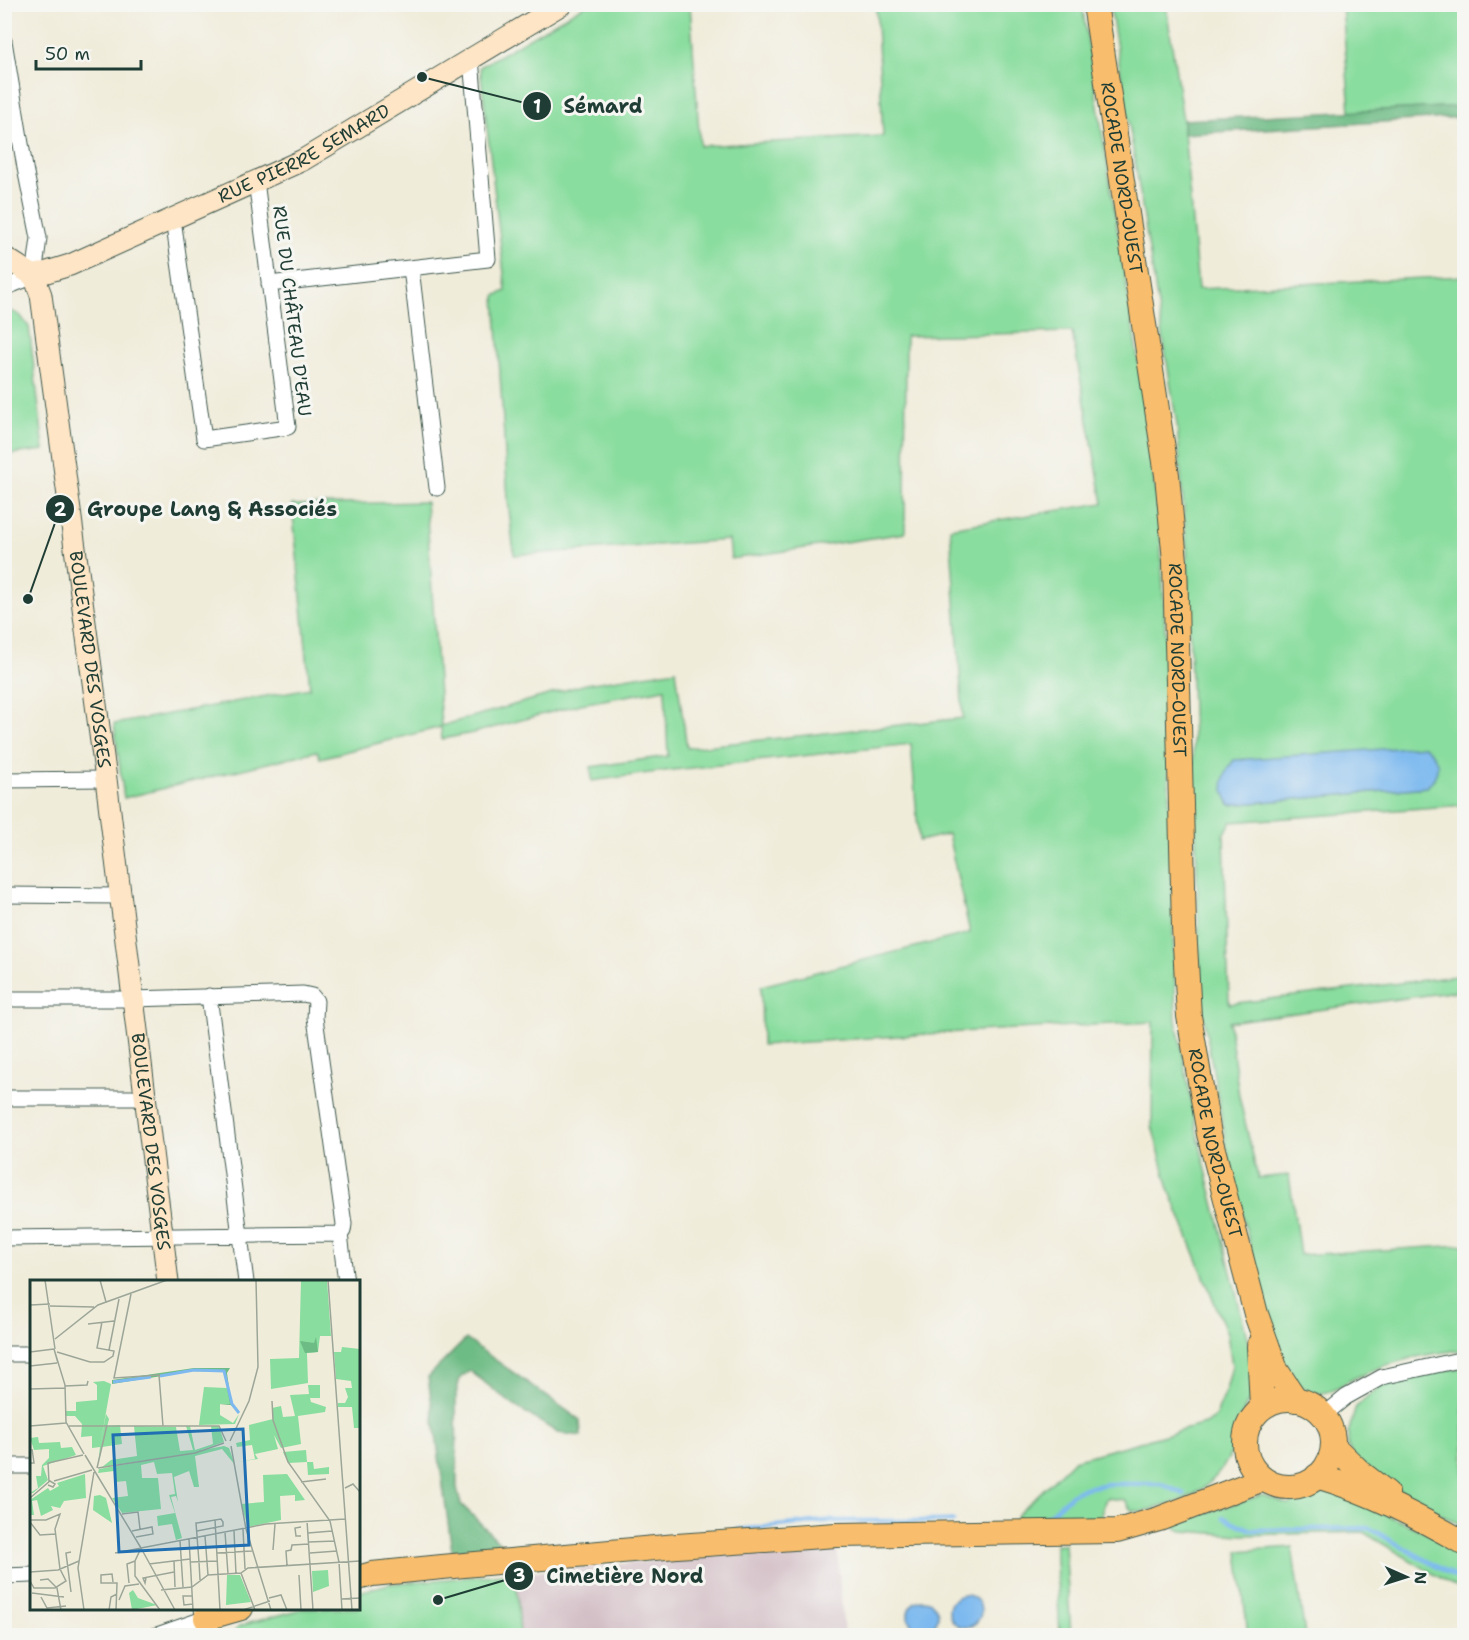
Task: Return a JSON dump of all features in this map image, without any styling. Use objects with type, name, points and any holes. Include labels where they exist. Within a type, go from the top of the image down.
[{"type":"main road","name":"RUE PIERRE SEMARD","points":[[34,276],[70,265],[303,160],[562,4]]},
{"type":"main road","name":"ROCADE NORD-OUEST","points":[[1095,4],[1164,452],[1174,550],[1184,927],[1189,1016],[1209,1134],[1256,1314],[1276,1370],[1296,1400]]},
{"type":"main road","points":[[4,256],[34,276]]},
{"type":"main road","name":"BOULEVARD DES VOSGES","points":[[34,276],[41,295],[106,779],[168,1280]]},
{"type":"main road","name":"ROCADE NORD-OUEST","points":[[1256,1314],[1262,1378],[1262,1407]]},
{"type":"main road","points":[[1288,1398],[1296,1400],[1314,1406],[1324,1415],[1332,1435],[1333,1446],[1325,1468],[1317,1476],[1305,1484],[1291,1487],[1276,1485],[1263,1479],[1250,1463],[1246,1453],[1247,1428],[1262,1407],[1288,1398]]},
{"type":"main road","points":[[1333,1446],[1362,1473],[1415,1515]]},
{"type":"main road","points":[[1208,1499],[1246,1453]]},
{"type":"main road","points":[[1317,1476],[1348,1486],[1415,1515],[1464,1543]]},
{"type":"main road","points":[[360,1577],[372,1574],[442,1567],[677,1546],[836,1535],[1117,1532],[1159,1520],[1263,1479]]},
{"type":"main road","points":[[206,1621],[236,1610]]},
{"type":"street","name":"BOULEVARD DES VOSGES","points":[[4,41],[39,238],[34,276]]},
{"type":"street","points":[[269,284],[488,259],[471,59]]},
{"type":"street","name":"RUE DU CHÂTEAU D'EAU","points":[[173,219],[204,438],[288,427],[256,181]]},
{"type":"street","points":[[411,268],[437,488]]},
{"type":"street","points":[[4,288],[34,276]]},
{"type":"street","points":[[4,780],[106,779]]},
{"type":"street","points":[[4,895],[120,896]]},
{"type":"street","points":[[4,999],[132,999],[303,994],[312,996],[316,1001],[315,1018],[344,1224],[340,1234],[346,1280]]},
{"type":"street","points":[[209,996],[246,1280]]},
{"type":"street","points":[[4,1098],[145,1098]]},
{"type":"street","points":[[4,1238],[340,1234]]},
{"type":"street","points":[[4,1354],[30,1354]]},
{"type":"street","points":[[1324,1415],[1346,1397],[1382,1377],[1464,1359]]},
{"type":"street","points":[[4,1466],[30,1466]]},
{"type":"street","points":[[4,1575],[30,1575]]},
{"type":"street","points":[[154,1635],[206,1621]]},
{"type":"shaded area","points":[[837,1545],[844,1635],[520,1635],[516,1573]]},
{"type":"green space","points":[[585,5],[690,5],[700,146],[883,136],[876,5],[1082,5],[1142,385],[1160,531],[1166,649],[1176,1020],[1198,1137],[1259,1387],[1242,1414],[1235,1432],[1231,1453],[1223,1468],[1194,1494],[1177,1502],[1149,1510],[1136,1511],[1131,1510],[1125,1500],[1106,1498],[1100,1518],[1093,1522],[1018,1525],[1016,1516],[1074,1460],[1205,1424],[1215,1417],[1225,1394],[1232,1366],[1227,1334],[1169,1189],[1152,1126],[1153,1022],[762,1045],[761,986],[970,933],[948,834],[919,841],[911,744],[592,781],[591,767],[668,756],[665,689],[581,704],[442,739],[441,727],[320,758],[317,751],[124,798],[114,724],[310,688],[292,505],[426,502],[441,726],[586,684],[676,670],[687,748],[963,718],[950,528],[1103,503],[1072,332],[906,336],[905,533],[731,559],[729,540],[514,555],[508,500],[495,296],[506,291],[480,67]]},
{"type":"green space","points":[[1110,5],[1166,5],[1183,120],[1198,289],[1464,276],[1464,805],[1231,822],[1224,835],[1229,1004],[1464,975],[1464,990],[1229,1022],[1239,1096],[1258,1178],[1289,1175],[1300,1255],[1464,1245],[1464,1350],[1396,1362],[1352,1379],[1331,1391],[1320,1393],[1306,1389],[1283,1372],[1231,1171],[1201,1002],[1187,550],[1177,425]],"holes":[[[1434,779],[1427,787],[1230,805]]]},
{"type":"green space","points":[[1342,5],[1464,5],[1464,106],[1350,112]]},
{"type":"green space","points":[[1464,106],[1464,117],[1183,134],[1183,120]]},
{"type":"green space","points":[[4,308],[20,315],[29,327],[44,450],[5,455]]},
{"type":"green space","points":[[466,1339],[580,1420],[581,1436],[558,1433],[513,1405],[470,1371],[460,1378],[456,1394],[457,1488],[461,1504],[502,1545],[502,1549],[452,1551],[428,1377]]},
{"type":"green space","points":[[1464,1368],[1464,1527],[1402,1492],[1357,1460],[1348,1447],[1348,1433],[1356,1407],[1381,1386],[1428,1371]]},
{"type":"green space","points":[[1330,1492],[1338,1493],[1431,1535],[1464,1555],[1464,1592],[1363,1532],[1242,1535],[1182,1531],[1174,1527],[1177,1522],[1262,1495],[1288,1504]]},
{"type":"green space","points":[[1055,1544],[1065,1544],[1071,1635],[1060,1635]]},
{"type":"green space","points":[[1292,1547],[1305,1635],[1248,1635],[1238,1551]]},
{"type":"green space","points":[[516,1573],[520,1635],[232,1636],[239,1626],[298,1610],[360,1610],[360,1592],[388,1584]]},
{"type":"water","points":[[1424,746],[1434,756],[1438,765],[1435,776],[1427,787],[1230,805],[1223,787],[1226,771],[1234,760]]},
{"type":"water","points":[[965,1595],[976,1600],[981,1611],[976,1622],[965,1627],[954,1622],[949,1611],[954,1600]]},
{"type":"water","points":[[923,1600],[929,1601],[937,1609],[937,1621],[929,1629],[923,1630],[917,1629],[909,1621],[908,1615],[909,1609],[917,1601]]},
{"type":"waterway","points":[[1040,1521],[1071,1495],[1085,1488],[1108,1484],[1161,1484],[1184,1494]]},
{"type":"waterway","points":[[1224,1518],[1252,1530],[1369,1528],[1464,1582]]},
{"type":"waterway","points":[[737,1530],[826,1521],[953,1521]]},
{"type":"place","name":"Sémard","points":[[422,77]]},
{"type":"place","name":"Groupe Lang & Associés","points":[[28,599]]},
{"type":"place","name":"Cimetière Nord","points":[[438,1600]]}]
